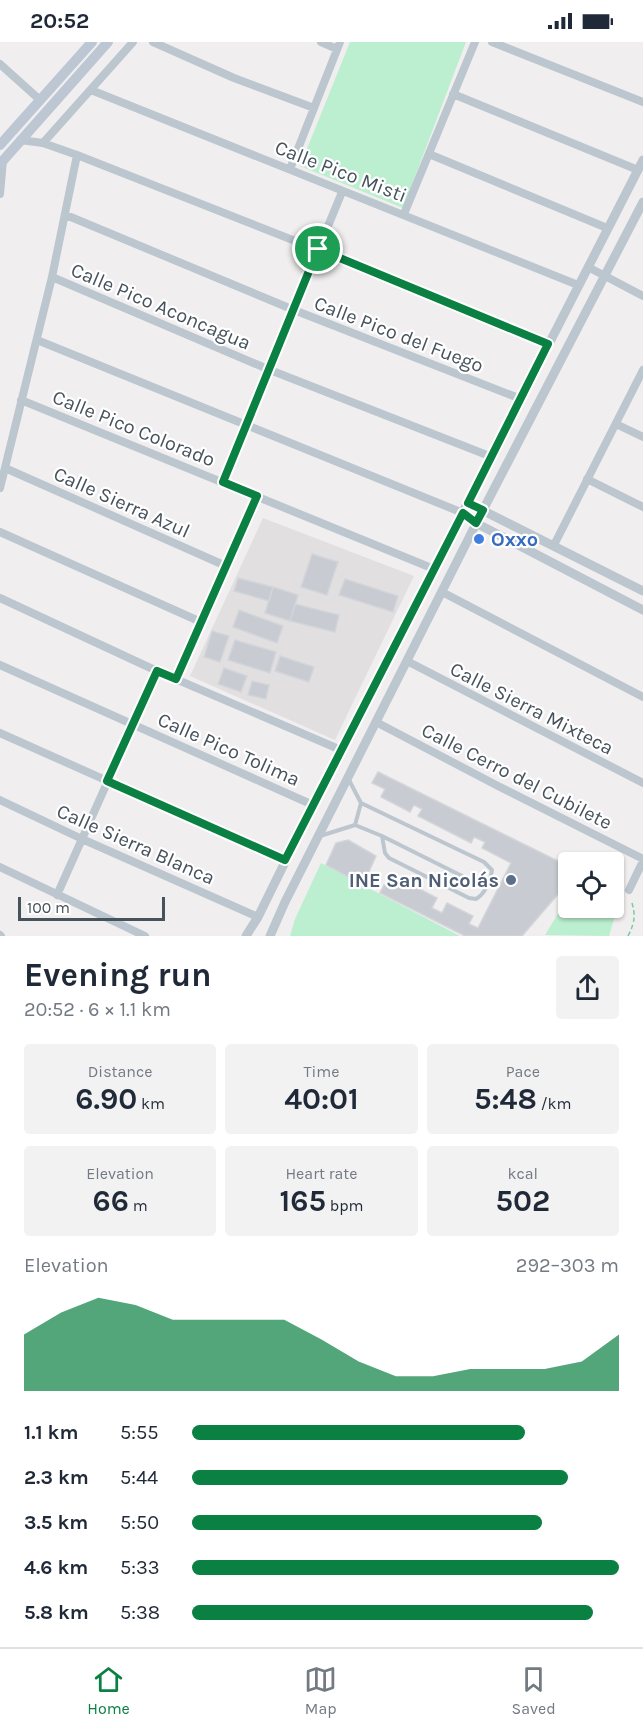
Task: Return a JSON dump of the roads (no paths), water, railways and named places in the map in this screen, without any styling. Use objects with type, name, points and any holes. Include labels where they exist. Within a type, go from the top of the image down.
[{"type":"main road","points":[[0,145],[92,42]]},
{"type":"main road","points":[[2,162],[108,42]]},
{"type":"street","points":[[43,143],[133,42]]},
{"type":"street","points":[[153,42],[234,78],[314,108]]},
{"type":"street","points":[[290,170],[338,45],[321,42]]},
{"type":"street","points":[[404,214],[475,42]]},
{"type":"street","points":[[492,42],[643,102]]},
{"type":"street","points":[[0,64],[40,100]]},
{"type":"street","name":"Calle Pico Misti","points":[[91,90],[578,285]]},
{"type":"street","points":[[453,94],[638,171]]},
{"type":"street","points":[[20,140],[43,143],[77,155],[318,249],[548,344]]},
{"type":"street","points":[[429,154],[607,228]]},
{"type":"street","points":[[0,489],[52,277],[77,155]]},
{"type":"street","points":[[246,936],[258,917],[643,160]]},
{"type":"street","points":[[0,194],[2,162]]},
{"type":"street","points":[[223,482],[342,192]]},
{"type":"street","points":[[270,936],[476,523],[643,202]]},
{"type":"street","name":"Calle Pico del Fuego","points":[[66,215],[294,310],[521,399]]},
{"type":"street","points":[[588,267],[643,296]]},
{"type":"street","name":"Calle Pico Aconcagua","points":[[52,277],[270,370],[492,457]]},
{"type":"street","points":[[37,340],[463,513],[476,523],[643,610]]},
{"type":"street","points":[[554,545],[643,370]]},
{"type":"street","name":"Calle Pico Colorado","points":[[21,400],[434,569]]},
{"type":"street","points":[[616,424],[643,437]]},
{"type":"street","name":"Calle Sierra Azul","points":[[5,468],[226,566]]},
{"type":"street","points":[[587,479],[643,507]]},
{"type":"street","points":[[176,679],[257,496]]},
{"type":"street","points":[[468,503],[643,591]]},
{"type":"street","points":[[0,532],[201,622]]},
{"type":"street","points":[[442,592],[643,697]]},
{"type":"street","points":[[0,598],[157,671],[341,750]]},
{"type":"street","name":"Calle Sierra Mixteca","points":[[406,661],[643,783]]},
{"type":"street","name":"Calle Pico Tolima","points":[[0,665],[313,805]]},
{"type":"street","points":[[57,895],[157,671]]},
{"type":"street","name":"Calle Cerro del Cubilete","points":[[376,722],[643,860]]},
{"type":"street","points":[[0,733],[285,860]]},
{"type":"street","name":"Calle Sierra Blanca","points":[[0,800],[258,917]]},
{"type":"street","points":[[628,890],[643,860]]},
{"type":"street","points":[[0,867],[145,936]]},
{"type":"lane","points":[[348,779],[361,803],[490,867],[492,872],[486,888],[476,899],[459,894],[389,858],[385,853],[382,836]]},
{"type":"lane","points":[[355,825],[361,803]]},
{"type":"lane","points":[[318,837],[355,825],[486,888]]},
{"type":"place","name":"Oxxo","points":[[479,539]]},
{"type":"place","name":"INE San Nicolás","points":[[511,880]]}]
